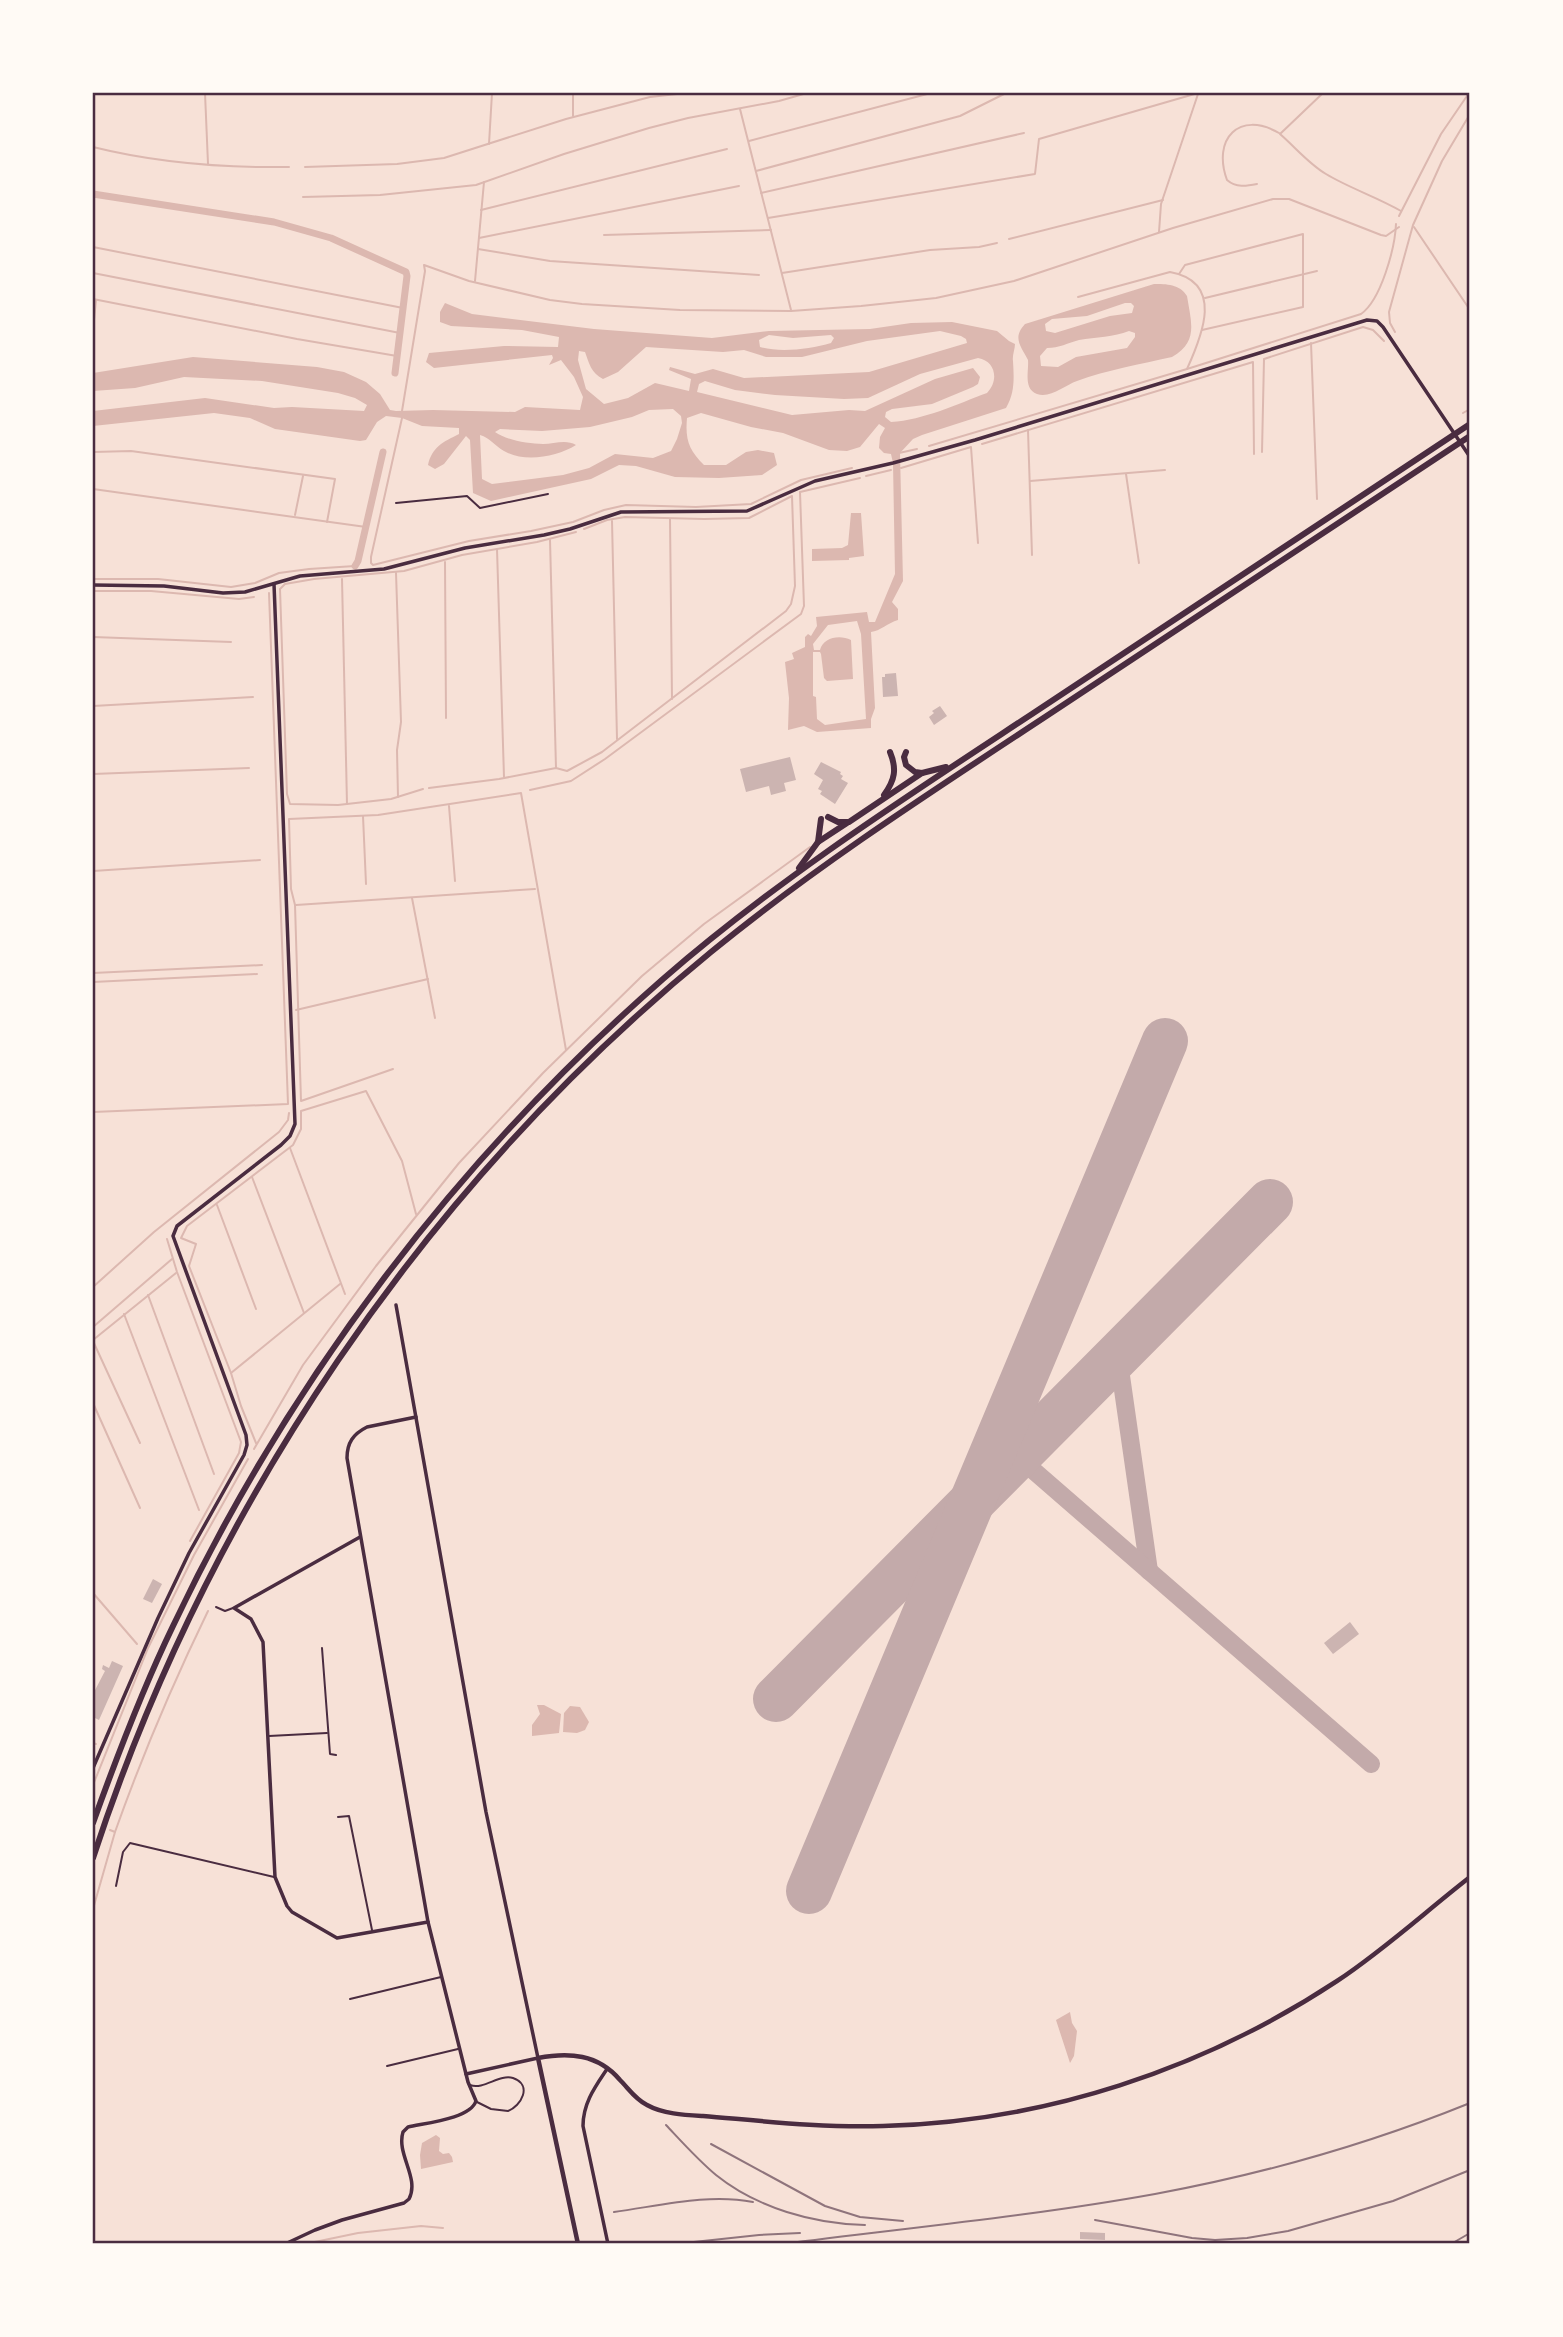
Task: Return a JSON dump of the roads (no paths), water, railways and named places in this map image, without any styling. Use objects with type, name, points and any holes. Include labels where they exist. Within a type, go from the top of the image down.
[{"type":"highway","points":[[93,1823],[150,1676],[211,1549],[282,1426],[359,1310],[443,1203],[503,1134],[562,1073],[667,976],[744,912],[788,880],[958,763],[1470,424]]},
{"type":"highway","points":[[93,1858],[128,1760],[178,1642],[267,1473],[343,1353],[396,1280],[453,1208],[540,1111],[605,1046],[674,983],[811,875],[914,803],[1470,436]]},
{"type":"highway","points":[[881,800],[894,778],[895,764],[890,752]]},
{"type":"highway","points":[[906,752],[906,765],[915,772],[922,773]]},
{"type":"highway","points":[[818,842],[922,773],[958,763]]},
{"type":"highway","points":[[788,880],[811,854],[818,842],[825,818],[849,822]]},
{"type":"street","points":[[93,585],[163,586],[236,593],[299,576],[399,566],[474,546],[570,529],[621,512],[747,511],[806,484],[900,461],[1367,320],[1377,321],[1383,327],[1470,457]]},
{"type":"street","points":[[93,1768],[158,1618],[247,1445],[246,1435],[173,1236],[177,1226],[281,1145],[290,1136],[295,1124],[274,584]]},
{"type":"street","points":[[396,1306],[486,1812],[578,2244]]},
{"type":"street","points":[[285,2244],[333,2223],[404,2203],[413,2187],[401,2143],[403,2132],[408,2127],[459,2115],[472,2109],[476,2101],[468,2082],[428,1922],[347,1458],[347,1448],[355,1434],[367,1427],[416,1417]]},
{"type":"street","points":[[360,1537],[234,1608],[251,1619],[263,1642],[275,1877],[286,1906],[292,1912],[337,1938],[428,1922]]},
{"type":"street","points":[[466,2074],[562,2054],[577,2055],[608,2067],[638,2099],[658,2110],[686,2115],[836,2126],[887,2126],[968,2120],[1063,2102],[1169,2069],[1281,2016],[1376,1954],[1470,1877]]},
{"type":"street","points":[[562,2243],[608,2244],[583,2116],[590,2095],[608,2067]]},
{"type":"lane","points":[[216,1607],[225,1611],[234,1608]]},
{"type":"lane","points":[[322,1648],[330,1754],[336,1755]]},
{"type":"lane","points":[[267,1736],[328,1733]]},
{"type":"lane","points":[[338,1817],[349,1816],[372,1931]]},
{"type":"lane","points":[[116,1886],[124,1852],[130,1843],[275,1877]]},
{"type":"lane","points":[[349,2000],[442,1977]]},
{"type":"lane","points":[[387,2066],[459,2048]]},
{"type":"lane","points":[[468,2082],[477,2087],[509,2078],[517,2080],[524,2088],[523,2098],[517,2107],[508,2111],[491,2109],[476,2101]]},
{"type":"waterway","points":[[205,93],[208,164]]},
{"type":"waterway","points":[[489,144],[492,93]]},
{"type":"waterway","points":[[573,93],[573,116]]},
{"type":"waterway","points":[[305,167],[397,164],[444,158],[566,119],[650,97],[686,93]]},
{"type":"waterway","points":[[303,197],[380,195],[476,185],[649,128],[807,93]]},
{"type":"waterway","points":[[749,141],[931,93]]},
{"type":"waterway","points":[[756,171],[960,116],[1006,93]]},
{"type":"waterway","points":[[768,218],[1035,174],[1039,139],[1198,93]]},
{"type":"waterway","points":[[1323,93],[1280,134],[1326,174],[1401,211]]},
{"type":"waterway","points":[[1399,216],[1441,134],[1469,93]]},
{"type":"waterway","points":[[1159,232],[1161,204],[1198,94]]},
{"type":"waterway","points":[[740,109],[791,310]]},
{"type":"waterway","points":[[1395,332],[1390,323],[1389,312],[1413,225],[1442,161],[1470,114]]},
{"type":"waterway","points":[[1257,184],[1245,186],[1227,180],[1223,165],[1226,141],[1232,132],[1252,125],[1279,133]]},
{"type":"waterway","points":[[761,193],[1024,133]]},
{"type":"waterway","points":[[93,147],[190,163],[289,167]]},
{"type":"waterway","points":[[481,210],[727,149]]},
{"type":"waterway","points":[[475,281],[484,182]]},
{"type":"waterway","points":[[479,238],[739,186]]},
{"type":"waterway","points":[[93,194],[274,222],[331,238],[406,272],[395,373]]},
{"type":"waterway","points":[[402,411],[424,265],[469,281],[550,300],[680,310],[791,311],[936,298],[1014,281],[1173,228],[1273,199],[1289,199],[1381,235],[1386,236],[1399,227]]},
{"type":"waterway","points":[[1009,239],[1163,200]]},
{"type":"waterway","points":[[929,446],[1361,314],[1381,286],[1390,259],[1396,224]]},
{"type":"waterway","points":[[1414,227],[1470,310]]},
{"type":"waterway","points":[[604,235],[771,230]]},
{"type":"waterway","points":[[1179,274],[1185,265],[1303,234],[1303,307],[1202,330]]},
{"type":"waterway","points":[[782,273],[930,250],[979,247],[997,243]]},
{"type":"waterway","points":[[93,247],[403,308]]},
{"type":"waterway","points":[[478,249],[550,261],[759,275]]},
{"type":"waterway","points":[[1205,298],[1317,271]]},
{"type":"waterway","points":[[1078,297],[1170,272],[1187,278],[1198,287],[1204,298],[1205,312],[1203,326],[1187,369]]},
{"type":"waterway","points":[[93,273],[400,333]]},
{"type":"waterway","points":[[93,299],[397,356]]},
{"type":"waterway","points":[[93,330],[96,300]]},
{"type":"waterway","points":[[1262,452],[1264,359],[1363,327],[1373,330],[1384,341]]},
{"type":"waterway","points":[[1311,343],[1317,499]]},
{"type":"waterway","points":[[982,444],[1253,362],[1254,454]]},
{"type":"waterway","points":[[1463,413],[1470,409]]},
{"type":"waterway","points":[[402,418],[371,557],[373,565],[469,541],[573,522],[626,505],[696,507],[751,504],[801,480],[852,468]]},
{"type":"waterway","points":[[1028,430],[1032,555]]},
{"type":"waterway","points":[[901,468],[971,447],[978,543]]},
{"type":"waterway","points":[[899,453],[917,449]]},
{"type":"waterway","points":[[93,452],[131,451],[335,479],[327,522]]},
{"type":"waterway","points":[[355,566],[383,452]]},
{"type":"waterway","points":[[866,476],[891,470]]},
{"type":"waterway","points":[[1030,481],[1165,470]]},
{"type":"waterway","points":[[1126,474],[1139,563]]},
{"type":"waterway","points":[[295,515],[303,476]]},
{"type":"waterway","points":[[530,790],[571,781],[605,759],[801,614],[804,606],[800,492],[860,478]]},
{"type":"waterway","points":[[93,489],[366,527]]},
{"type":"waterway","points":[[429,788],[556,768],[567,771],[602,752],[786,611],[791,604],[795,586],[792,496],[749,518],[625,517],[607,520],[584,529]]},
{"type":"waterway","points":[[670,519],[672,699]]},
{"type":"waterway","points":[[612,521],[617,739]]},
{"type":"waterway","points":[[423,789],[391,799],[338,805],[290,804],[287,794],[280,589],[285,584],[314,579],[404,571],[462,555],[576,532]]},
{"type":"waterway","points":[[550,540],[556,768]]},
{"type":"waterway","points":[[497,549],[504,777]]},
{"type":"waterway","points":[[445,562],[446,718]]},
{"type":"waterway","points":[[93,579],[158,579],[231,587],[255,583],[279,573],[355,566]]},
{"type":"waterway","points":[[396,573],[401,722],[397,750],[398,797]]},
{"type":"waterway","points":[[342,579],[347,804]]},
{"type":"waterway","points":[[93,591],[151,591],[239,599],[254,597]]},
{"type":"waterway","points":[[93,1112],[288,1104],[269,593]]},
{"type":"waterway","points":[[93,637],[231,642]]},
{"type":"waterway","points":[[93,706],[253,697]]},
{"type":"waterway","points":[[93,774],[249,768]]},
{"type":"waterway","points":[[393,1069],[301,1101],[295,905],[291,889],[289,819],[378,815],[521,793],[566,1050]]},
{"type":"waterway","points":[[449,806],[455,881]]},
{"type":"waterway","points":[[363,816],[366,884]]},
{"type":"waterway","points":[[254,1449],[303,1365],[376,1266],[459,1163],[543,1073],[642,976],[704,924],[810,847]]},
{"type":"waterway","points":[[93,871],[260,860]]},
{"type":"waterway","points":[[296,905],[535,889]]},
{"type":"waterway","points":[[412,898],[435,1018]]},
{"type":"waterway","points":[[93,973],[262,965]]},
{"type":"waterway","points":[[93,982],[257,974]]},
{"type":"waterway","points":[[296,1010],[428,979]]},
{"type":"waterway","points":[[256,1443],[189,1266],[196,1244],[181,1238],[187,1226],[293,1145],[301,1129],[301,1111],[366,1091],[402,1161],[416,1214]]},
{"type":"waterway","points":[[93,1287],[154,1232],[279,1132],[288,1120],[289,1113]]},
{"type":"waterway","points":[[290,1148],[345,1294]]},
{"type":"waterway","points":[[252,1177],[304,1313]]},
{"type":"waterway","points":[[217,1205],[256,1309]]},
{"type":"waterway","points":[[167,1239],[241,1442],[239,1453],[190,1541]]},
{"type":"waterway","points":[[93,1327],[172,1259]]},
{"type":"waterway","points":[[93,1340],[176,1273]]},
{"type":"waterway","points":[[231,1373],[340,1284]]},
{"type":"waterway","points":[[148,1295],[214,1474]]},
{"type":"waterway","points":[[124,1314],[199,1510]]},
{"type":"waterway","points":[[93,1341],[140,1443]]},
{"type":"waterway","points":[[93,1403],[140,1508]]},
{"type":"waterway","points":[[93,1785],[148,1648],[194,1555],[248,1459]]},
{"type":"waterway","points":[[93,1593],[137,1644]]},
{"type":"waterway","points":[[115,1832],[158,1720],[208,1611]]},
{"type":"waterway","points":[[93,1909],[115,1832],[110,1830]]},
{"type":"waterway","points":[[305,2244],[358,2233],[421,2226],[443,2228]]},
{"type":"tram line","points":[[1451,2244],[1470,2233]]},
{"type":"railway","points":[[783,2244],[1063,2209],[1195,2186],[1354,2145],[1470,2103]]},
{"type":"railway","points":[[666,2125],[716,2175],[749,2197],[806,2217],[865,2225]]},
{"type":"railway","points":[[711,2144],[825,2206],[860,2217],[903,2221]]},
{"type":"railway","points":[[1095,2220],[1192,2238],[1247,2238],[1288,2231],[1393,2201],[1470,2170]]},
{"type":"railway","points":[[614,2212],[701,2200],[753,2202]]},
{"type":"railway","points":[[675,2244],[800,2233]]}]
